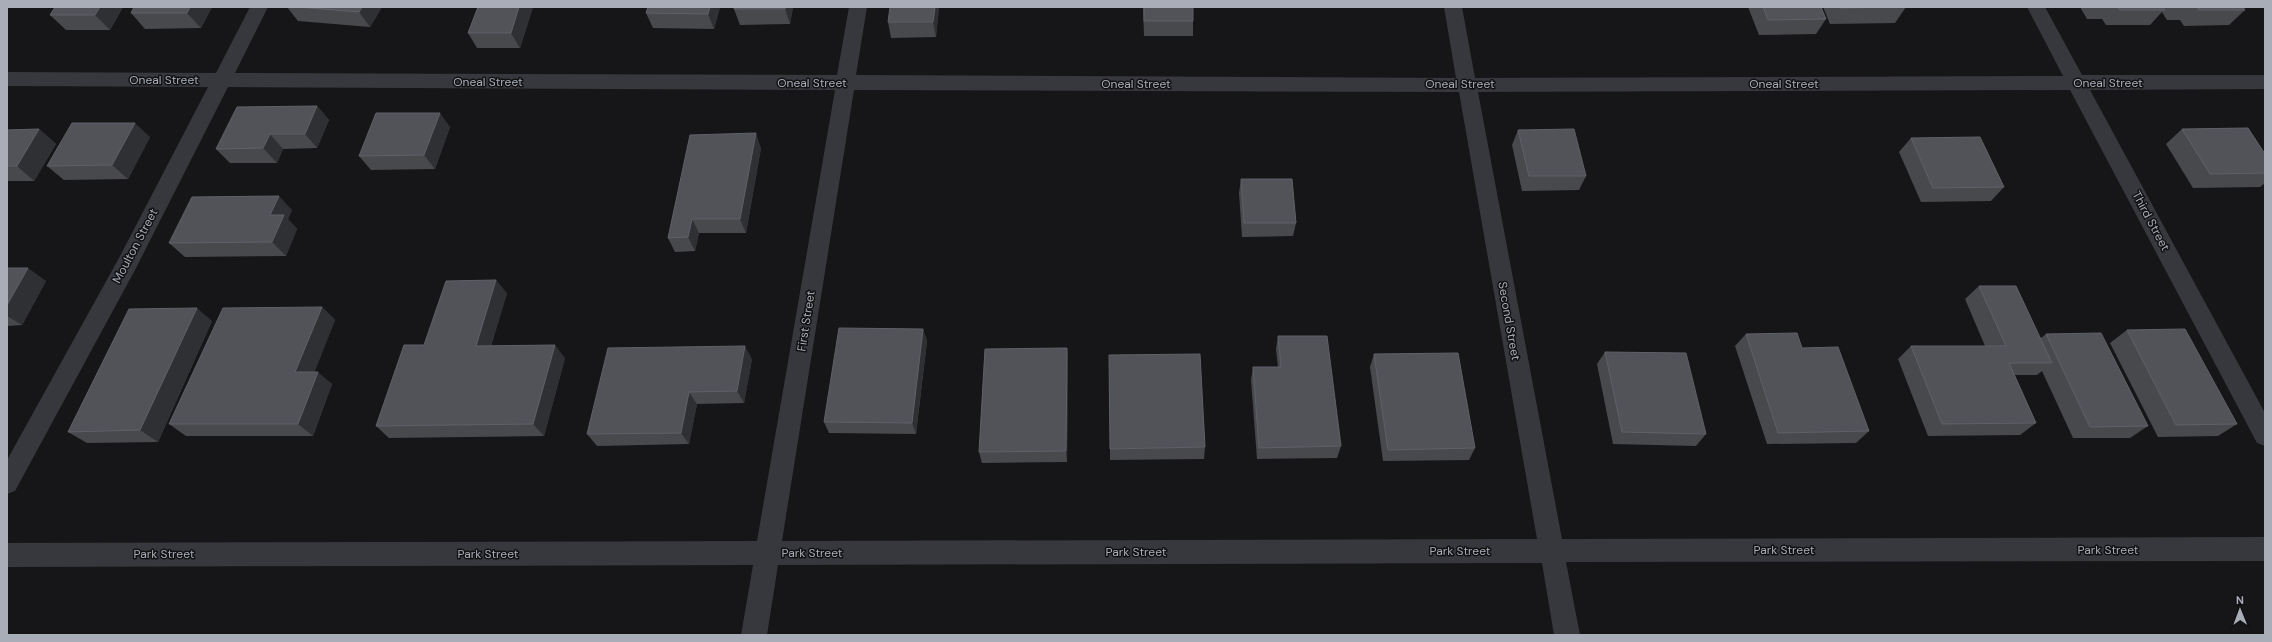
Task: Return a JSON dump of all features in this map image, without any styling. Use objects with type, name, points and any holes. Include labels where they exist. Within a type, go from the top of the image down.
[{"type":"street","name":"Moulton Street","points":[[7,483],[127,264],[259,7]]},
{"type":"street","name":"First Street","points":[[754,635],[858,7]]},
{"type":"street","name":"Second Street","points":[[1453,7],[1567,635]]},
{"type":"street","name":"Third Street","points":[[2036,7],[2078,83],[2265,436]]},
{"type":"street","name":"Oneal Street","points":[[7,79],[1466,85],[2265,82]]},
{"type":"street","name":"Park Street","points":[[7,555],[2265,549]]},
{"type":"building","points":[[55,7],[100,7],[95,15],[50,15]]},
{"type":"building","points":[[134,7],[190,7],[187,13],[131,13]]},
{"type":"building","points":[[298,7],[362,7],[359,12]]},
{"type":"building","points":[[478,7],[519,7],[511,33],[468,33]]},
{"type":"building","points":[[648,7],[710,7],[708,14],[646,13]]},
{"type":"building","points":[[734,7],[786,7],[785,9],[734,9]]},
{"type":"building","points":[[890,7],[935,7],[933,22],[888,22]]},
{"type":"building","points":[[1144,7],[1193,7],[1193,21],[1144,21]]},
{"type":"building","points":[[1763,7],[1821,7],[1826,19],[1768,20]]},
{"type":"building","points":[[1839,7],[1906,7],[1840,8]]},
{"type":"building","points":[[2118,7],[2163,7],[2165,10],[2120,10]]},
{"type":"building","points":[[2197,7],[2243,7],[2245,10],[2199,10]]},
{"type":"building","points":[[317,106],[305,134],[270,134],[263,148],[216,149],[237,107]]},
{"type":"building","points":[[376,113],[440,113],[424,155],[359,156]]},
{"type":"building","points":[[72,123],[135,123],[112,165],[47,166]]},
{"type":"building","points":[[2248,128],[2265,154],[2265,173],[2210,174],[2182,129]]},
{"type":"building","points":[[39,129],[17,166],[7,166],[7,130]]},
{"type":"building","points":[[1574,129],[1586,176],[1529,176],[1518,130]]},
{"type":"building","points":[[756,133],[740,219],[692,219],[688,237],[668,238],[690,135]]},
{"type":"building","points":[[1980,137],[2004,187],[1933,188],[1911,138]]},
{"type":"building","points":[[1241,179],[1292,179],[1296,223],[1244,223]]},
{"type":"building","points":[[279,196],[270,215],[284,215],[272,242],[169,243],[192,197]]},
{"type":"building","points":[[7,268],[28,268],[7,305]]},
{"type":"building","points":[[496,280],[476,346],[555,345],[533,424],[376,426],[404,345],[424,345],[446,281]]},
{"type":"building","points":[[1979,286],[2016,286],[2052,363],[2009,363],[2036,423],[1942,424],[1911,346],[2006,346]]},
{"type":"building","points":[[322,307],[295,372],[318,372],[298,424],[169,424],[223,308]]},
{"type":"building","points":[[197,308],[140,430],[68,432],[129,309]]},
{"type":"building","points":[[839,328],[923,329],[912,423],[824,422]]},
{"type":"building","points":[[2185,329],[2237,424],[2176,425],[2127,330]]},
{"type":"building","points":[[1797,333],[1802,348],[1838,347],[1869,431],[1778,433],[1746,334]]},
{"type":"building","points":[[2101,333],[2148,426],[2090,427],[2046,334]]},
{"type":"building","points":[[1278,336],[1327,336],[1341,446],[1259,448],[1253,367],[1281,367]]},
{"type":"building","points":[[745,346],[737,391],[689,392],[681,433],[587,434],[608,348]]},
{"type":"building","points":[[1067,348],[1066,451],[979,452],[985,349]]},
{"type":"building","points":[[1605,352],[1686,353],[1706,434],[1622,432]]},
{"type":"building","points":[[1458,353],[1475,448],[1388,450],[1374,354]]},
{"type":"building","points":[[1200,354],[1205,447],[1110,449],[1109,355]]}]
